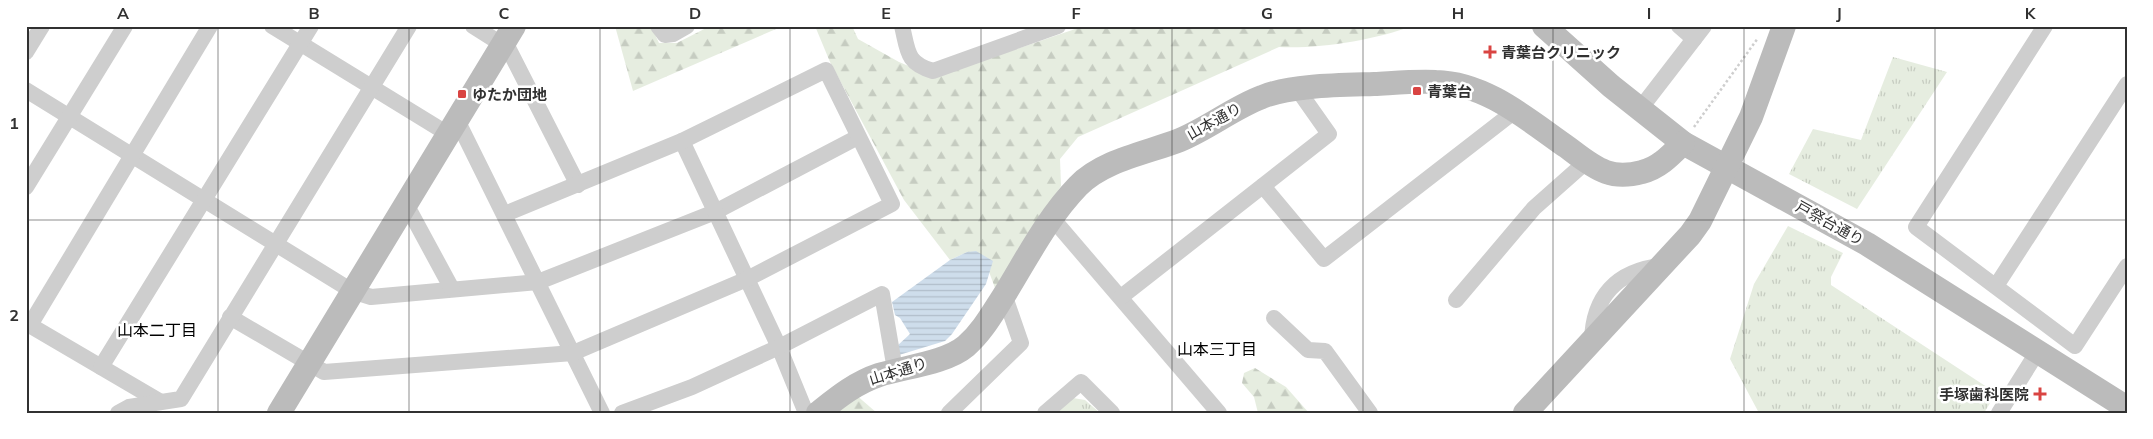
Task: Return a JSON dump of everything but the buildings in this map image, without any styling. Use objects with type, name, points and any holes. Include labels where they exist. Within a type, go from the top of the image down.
[{"type":"street","points":[[26,52],[42,26]]},
{"type":"street","points":[[26,187],[125,26]]},
{"type":"street","points":[[159,401],[28,324],[133,156],[210,26]]},
{"type":"street","points":[[272,26],[372,87],[453,127],[505,214],[602,413]]},
{"type":"street","points":[[101,367],[311,26]]},
{"type":"street","points":[[118,413],[129,406],[181,399],[409,26]]},
{"type":"street","points":[[473,26],[508,37],[578,185]]},
{"type":"street","points":[[658,26],[666,35],[688,26]]},
{"type":"street","points":[[902,26],[909,58],[918,67],[932,71],[1033,30],[1058,26]]},
{"type":"street","name":"戸祭台通り","points":[[1544,26],[1579,59],[1683,143],[1867,244],[2127,408]]},
{"type":"street","points":[[1640,110],[1699,32],[1678,26]]},
{"type":"street","points":[[1525,413],[1690,235],[1708,207],[1751,117],[1784,26]]},
{"type":"street","points":[[2045,26],[1916,227],[2075,346],[2127,266]]},
{"type":"street","points":[[279,413],[352,290],[508,37]]},
{"type":"street","points":[[230,317],[307,364],[324,372],[573,353],[747,279],[892,204],[826,70],[682,141],[505,214]]},
{"type":"street","name":"山本通り","points":[[818,413],[862,382],[895,370],[951,355],[963,349],[984,326],[1052,218],[1078,185],[1092,174],[1109,165],[1182,139],[1199,131],[1232,110],[1265,95],[1324,86],[1438,82],[1478,90],[1515,111],[1587,161],[1608,173],[1620,175],[1638,173],[1661,163],[1683,143]]},
{"type":"street","points":[[1996,286],[2127,84]]},
{"type":"street","points":[[26,90],[352,290],[372,296],[538,282],[715,212],[858,137]]},
{"type":"street","points":[[1121,297],[1329,134],[1298,90]]},
{"type":"street","points":[[1263,186],[1324,259],[1515,111]]},
{"type":"street","points":[[682,141],[779,347],[806,413]]},
{"type":"street","points":[[1456,300],[1534,208],[1587,161]]},
{"type":"street","points":[[406,204],[452,290]]},
{"type":"street","points":[[1052,218],[1219,413]]},
{"type":"street","points":[[622,413],[692,387],[779,347],[882,294],[895,370]]},
{"type":"street","points":[[950,413],[1021,343],[1004,294]]},
{"type":"street","points":[[1274,318],[1308,350],[1324,351],[1370,413]]},
{"type":"street","points":[[1999,413],[2038,351]]},
{"type":"street","points":[[1045,413],[1081,382],[1112,413]]},
{"type":"path","points":[[1683,143],[1760,34]]},
{"type":"green space","points":[[615,26],[651,26],[659,43],[677,43],[710,26],[783,26],[633,91]]},
{"type":"green space","points":[[815,26],[852,26],[858,39],[899,62],[935,77],[1084,26],[1412,26],[1364,39],[1329,45],[1279,47],[1078,137],[1060,159],[1061,186],[995,288],[988,269],[967,252],[950,260],[904,200],[830,62]]},
{"type":"green space","points":[[1893,57],[1947,72],[1857,209],[1789,174],[1813,129],[1861,140]]},
{"type":"green space","points":[[1788,226],[1843,253],[1831,277],[1831,285],[1996,393],[1984,413],[1759,413],[1730,359],[1754,284]]},
{"type":"green space","points":[[1255,368],[1286,387],[1309,413],[1258,413],[1254,397],[1242,383],[1244,373]]},
{"type":"green space","points":[[855,394],[877,413],[830,413]]},
{"type":"green space","points":[[1073,398],[1085,400],[1100,413],[1055,413]]},
{"type":"water","points":[[976,251],[993,261],[986,284],[952,334],[945,341],[899,355],[897,346],[910,334],[900,318],[895,315],[892,302],[950,260],[967,252]]},
{"type":"place","name":"青葉台クリニック","points":[[1490,52]]},
{"type":"place","name":"青葉台","points":[[1417,91]]},
{"type":"place","name":"ゆたか団地","points":[[462,94]]},
{"type":"place","name":"手塚歯科医院","points":[[2040,394]]},
{"type":"district","name":"山本二丁目","points":[[157,330]]},
{"type":"district","name":"山本三丁目","points":[[1217,349]]}]
